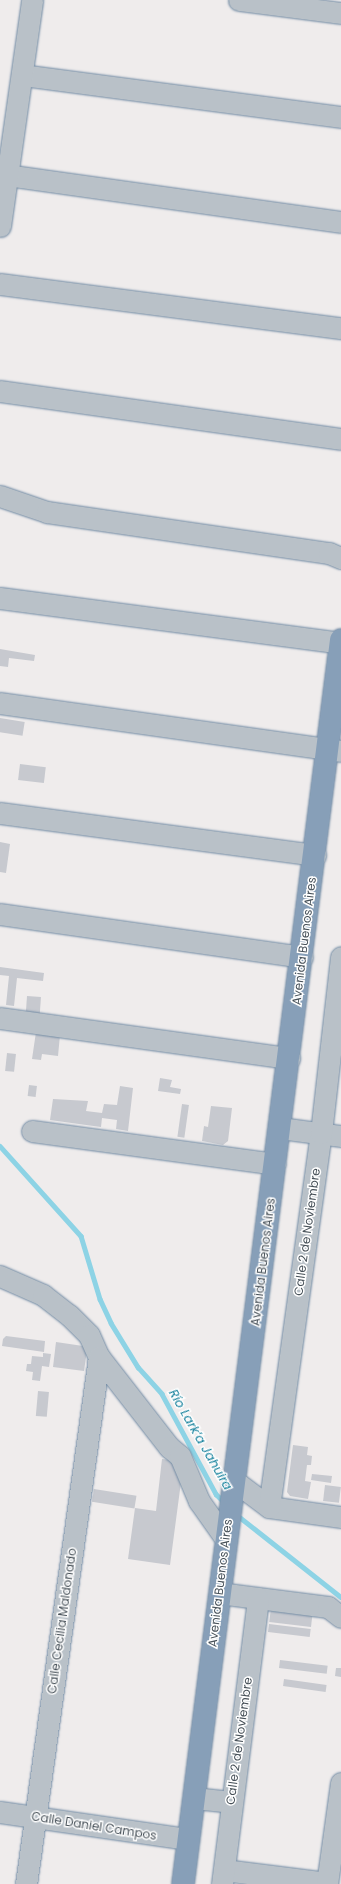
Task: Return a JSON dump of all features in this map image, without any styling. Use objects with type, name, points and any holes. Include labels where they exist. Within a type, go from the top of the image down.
[{"type":"highway","name":"Avenida Buenos Aires","points":[[183,1884],[226,1529],[315,855],[335,751],[341,640]]},
{"type":"street","points":[[0,226],[32,0]]},
{"type":"street","points":[[239,0],[341,13]]},
{"type":"street","points":[[22,75],[341,117]]},
{"type":"street","points":[[7,175],[341,222]]},
{"type":"street","points":[[0,284],[341,328]]},
{"type":"street","points":[[0,391],[341,439]]},
{"type":"street","points":[[1,498],[47,512],[329,553],[341,558]]},
{"type":"street","points":[[0,598],[341,643]]},
{"type":"street","points":[[0,703],[335,751]]},
{"type":"street","points":[[0,813],[315,855]]},
{"type":"street","points":[[0,914],[302,956]]},
{"type":"street","name":"Calle 2 de Noviembre","points":[[270,1507],[331,1134],[341,957]]},
{"type":"street","points":[[0,1018],[289,1058]]},
{"type":"street","points":[[280,1128],[331,1134]]},
{"type":"street","points":[[32,1132],[275,1164]]},
{"type":"street","points":[[0,1276],[43,1295],[68,1315],[89,1335],[99,1357],[169,1447],[180,1456],[199,1501],[226,1529]]},
{"type":"street","name":"Calle Cecilia Maldonado","points":[[26,1884],[34,1817],[99,1357]]},
{"type":"street","points":[[232,1485],[270,1507],[341,1517]]},
{"type":"street","points":[[219,1593],[328,1607],[341,1617]]},
{"type":"street","name":"Calle 2 de Noviembre","points":[[223,1877],[231,1802],[258,1598]]},
{"type":"street","points":[[223,1877],[327,1884],[341,1783]]},
{"type":"street","points":[[194,1798],[231,1802]]},
{"type":"street","name":"Calle Daniel Campos","points":[[0,1812],[188,1839]]},
{"type":"building","points":[[0,649],[35,655],[34,661],[9,658],[8,667],[0,666]]},
{"type":"building","points":[[0,718],[25,722],[23,736],[0,732]]},
{"type":"building","points":[[20,764],[46,767],[44,783],[18,780]]},
{"type":"building","points":[[0,842],[10,844],[6,873],[0,872]]},
{"type":"building","points":[[0,967],[44,973],[43,981],[17,978],[14,1006],[6,1005],[9,976],[0,975]]},
{"type":"building","points":[[27,996],[41,997],[40,1014],[26,1013]]},
{"type":"building","points":[[36,1032],[60,1035],[58,1056],[42,1054],[41,1060],[32,1059]]},
{"type":"building","points":[[7,1053],[16,1054],[14,1072],[5,1071]]},
{"type":"building","points":[[160,1078],[172,1080],[170,1087],[181,1089],[180,1094],[158,1091]]},
{"type":"building","points":[[29,1085],[37,1086],[36,1097],[28,1096]]},
{"type":"building","points":[[120,1086],[133,1088],[128,1131],[116,1129],[117,1120],[102,1118],[101,1127],[50,1120],[53,1099],[88,1101],[86,1111],[102,1113],[104,1104],[117,1105]]},
{"type":"building","points":[[182,1104],[189,1105],[184,1138],[177,1137]]},
{"type":"building","points":[[211,1106],[232,1108],[228,1141],[223,1145],[202,1141],[204,1126],[208,1127]]},
{"type":"building","points":[[6,1336],[45,1341],[44,1352],[2,1346],[3,1339]]},
{"type":"building","points":[[56,1342],[83,1346],[87,1350],[84,1371],[53,1367]]},
{"type":"building","points":[[43,1353],[51,1354],[49,1367],[42,1366],[40,1381],[32,1380],[33,1372],[26,1371],[27,1364],[31,1364],[32,1356],[43,1357]]},
{"type":"building","points":[[38,1391],[49,1392],[47,1417],[36,1416]]},
{"type":"building","points":[[293,1445],[308,1447],[307,1455],[312,1456],[311,1465],[307,1465],[305,1481],[311,1482],[308,1499],[290,1496],[287,1492]]},
{"type":"building","points":[[162,1459],[179,1461],[183,1467],[170,1565],[128,1559],[135,1508],[156,1511]]},
{"type":"building","points":[[312,1474],[332,1476],[331,1483],[311,1480]]},
{"type":"building","points":[[325,1485],[341,1487],[339,1503],[323,1501]]},
{"type":"building","points":[[94,1489],[136,1496],[134,1509],[92,1502]]},
{"type":"building","points":[[271,1608],[313,1613],[311,1627],[269,1622]]},
{"type":"building","points":[[269,1624],[311,1629],[310,1637],[268,1632]]},
{"type":"building","points":[[280,1660],[328,1666],[327,1674],[279,1668]]},
{"type":"building","points":[[336,1668],[341,1668],[341,1677],[335,1676]]},
{"type":"building","points":[[284,1679],[327,1685],[326,1692],[283,1686]]},
{"type":"waterway","name":"Río Lark’a Jahuira","points":[[0,1146],[81,1236],[100,1299],[111,1323],[138,1367],[162,1394],[216,1494],[225,1503]]},
{"type":"waterway","name":"Río Lark’a Jahuira","points":[[237,1515],[341,1597]]}]
